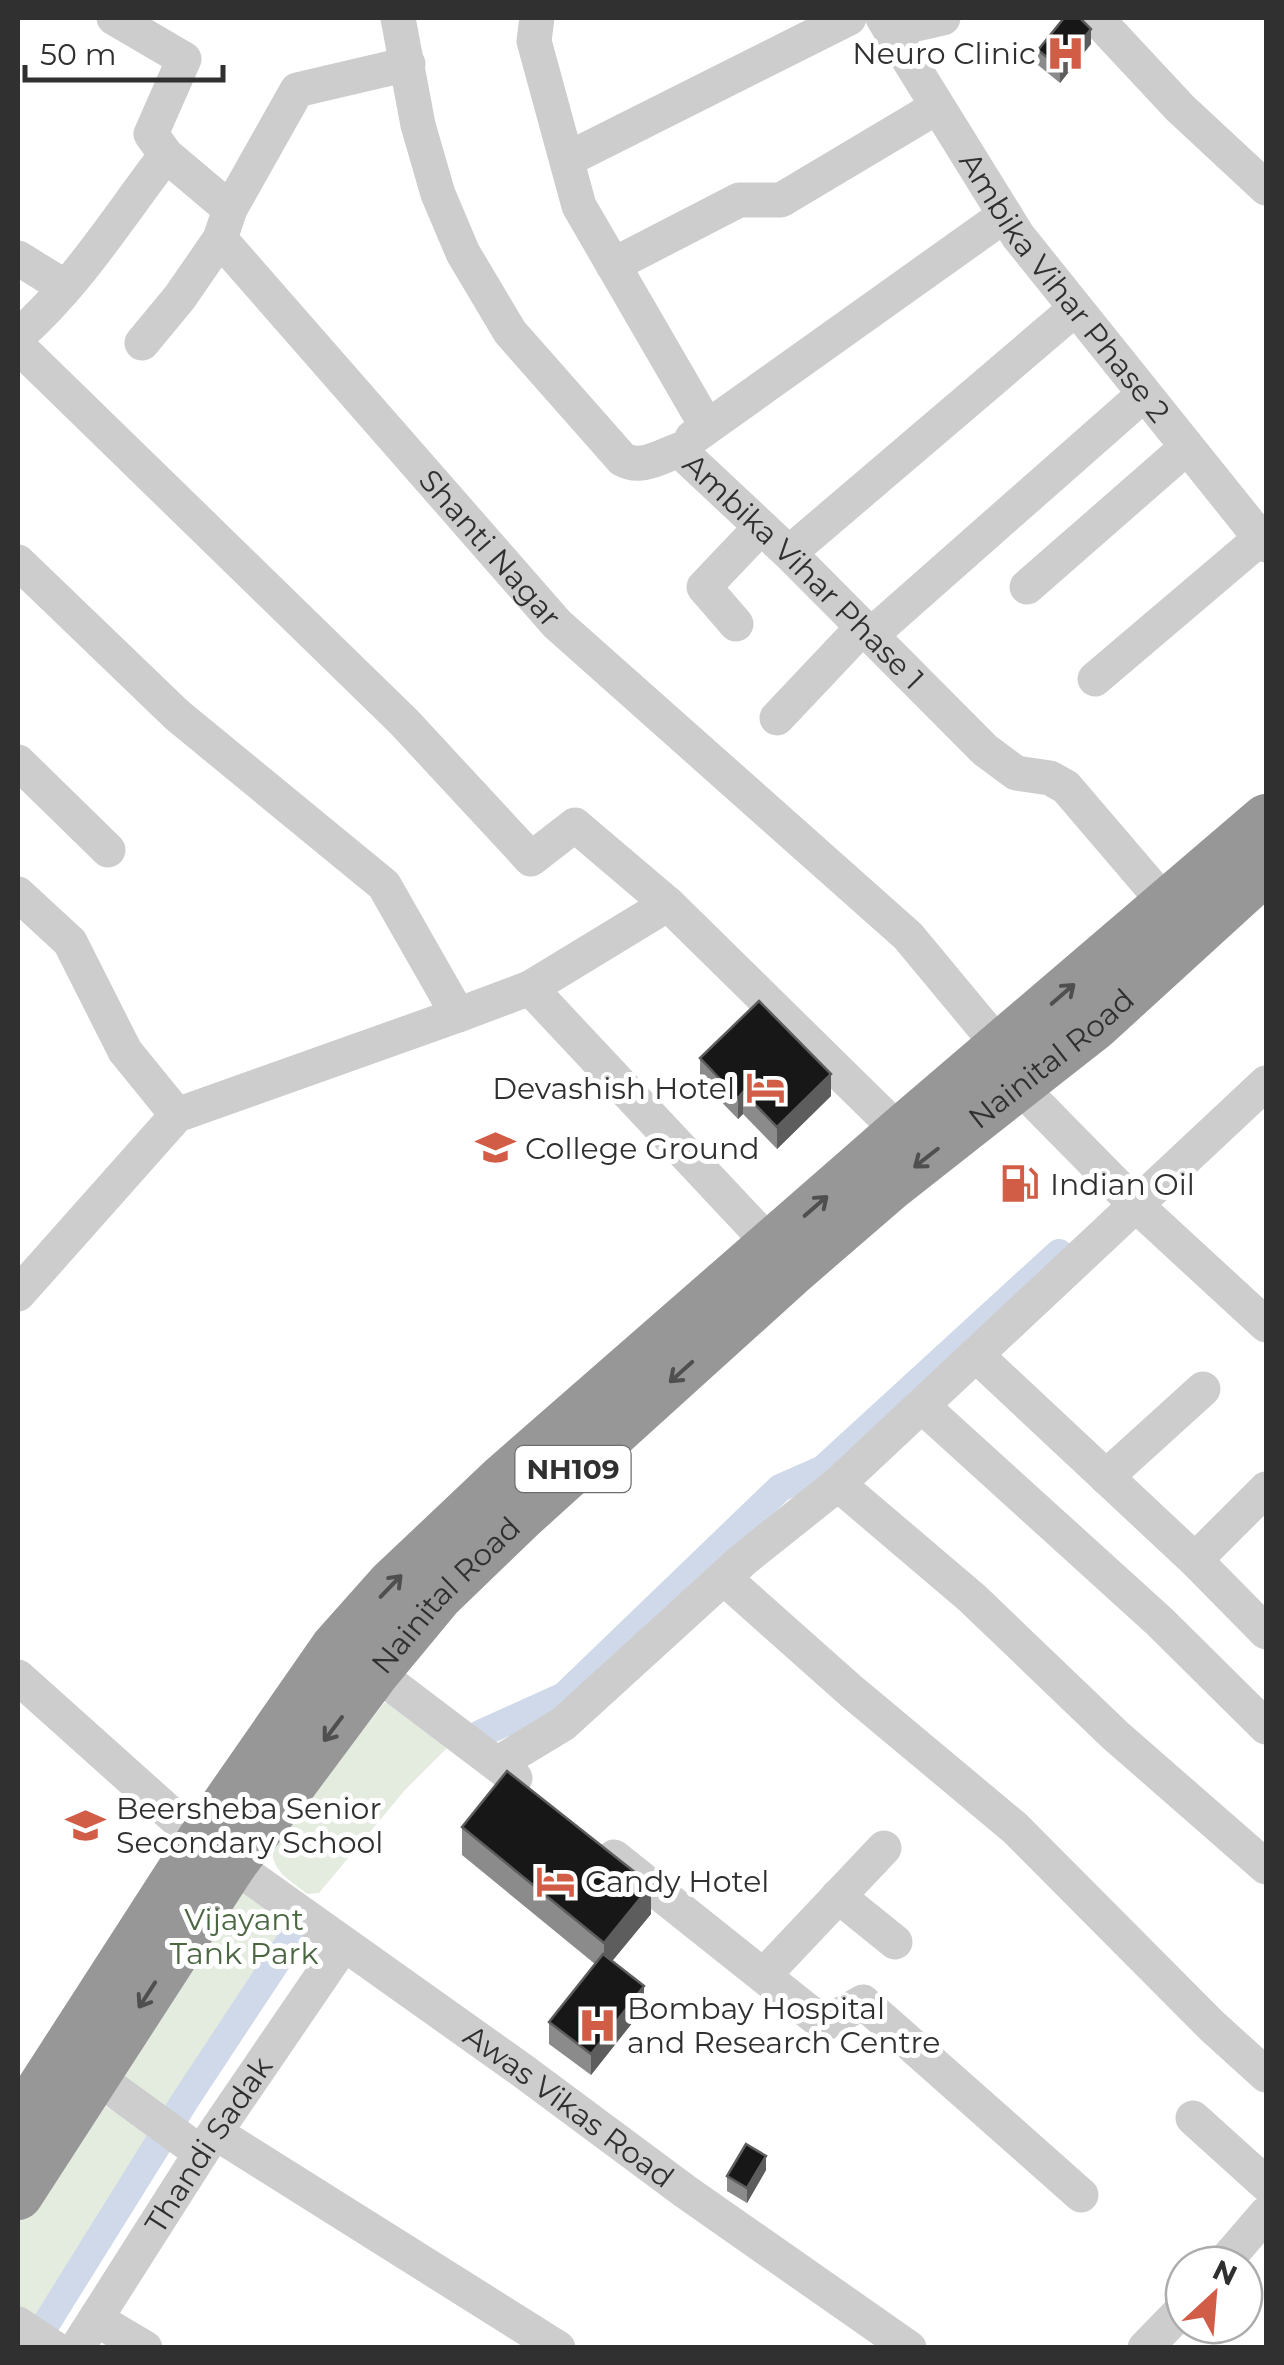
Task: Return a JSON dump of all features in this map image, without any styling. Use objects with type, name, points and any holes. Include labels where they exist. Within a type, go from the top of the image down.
[{"type":"highway","name":"Nainital Road","points":[[357,1658],[438,1596],[521,1516],[890,1186],[1009,1067],[1179,921],[1266,819]]},
{"type":"highway","name":"Nainital Road","points":[[1179,921],[1266,869]]},
{"type":"highway","name":"Nainital Road","points":[[18,2195],[29,2120],[357,1658],[392,1584],[504,1478],[900,1132],[1009,1067]]},
{"type":"highway","name":"Nainital Road","points":[[29,2120],[95,2076],[216,1853]]},
{"type":"street","points":[[18,336],[64,287],[166,155],[151,134],[184,60],[114,18]]},
{"type":"street","name":"Ambika Vihar Phase 1","points":[[398,18],[418,125],[438,194],[463,253],[510,332],[622,459],[642,464],[678,450],[789,553],[985,750],[1016,773],[1050,778],[1066,788],[1179,921]]},
{"type":"street","points":[[537,18],[534,40],[579,206],[706,425]]},
{"type":"street","points":[[568,160],[849,18]]},
{"type":"street","points":[[886,24],[942,18]]},
{"type":"street","points":[[1096,18],[1180,108],[1266,188]]},
{"type":"street","name":"Ambika Vihar Phase 2","points":[[886,24],[1005,215],[1075,309],[1264,541]]},
{"type":"street","points":[[142,344],[180,297],[225,224],[297,90],[408,64]]},
{"type":"street","points":[[614,265],[739,200],[781,200],[937,107]]},
{"type":"street","name":"Shanti Nagar","points":[[166,155],[556,624],[908,936],[1009,1067],[1129,1198],[1266,1325]]},
{"type":"street","points":[[678,450],[706,425],[1005,215]]},
{"type":"street","points":[[18,258],[64,287]]},
{"type":"street","points":[[789,553],[1075,309]]},
{"type":"street","points":[[18,346],[404,722],[531,859],[576,825],[668,904],[900,1132]]},
{"type":"street","points":[[778,718],[868,631],[1143,394]]},
{"type":"street","points":[[1028,587],[1186,448]]},
{"type":"street","points":[[736,624],[704,586],[761,527]]},
{"type":"street","points":[[1094,679],[1264,541]]},
{"type":"street","points":[[18,562],[177,716],[384,885],[458,1015]]},
{"type":"street","points":[[18,762],[108,850]]},
{"type":"street","points":[[18,894],[70,942],[125,1051],[177,1115]]},
{"type":"street","points":[[18,1294],[177,1115],[530,988],[668,904]]},
{"type":"street","points":[[530,988],[771,1245]]},
{"type":"street","points":[[497,1764],[563,1724],[724,1578],[838,1484],[977,1356],[1129,1198],[1266,1083]]},
{"type":"street","points":[[977,1356],[1195,1560],[1266,1632]]},
{"type":"street","points":[[1106,1477],[1203,1388]]},
{"type":"street","points":[[922,1406],[1160,1622],[1266,1727]]},
{"type":"street","points":[[838,1484],[972,1598],[1116,1736],[1266,1867]]},
{"type":"street","points":[[1195,1560],[1266,1489]]},
{"type":"street","points":[[724,1578],[1014,1828],[1266,2075]]},
{"type":"street","points":[[357,1658],[542,1800]]},
{"type":"street","name":"Awas Vikas Road","points":[[18,1677],[216,1853],[909,2348]]},
{"type":"street","points":[[586,1834],[824,2024],[863,2002],[1081,2195]]},
{"type":"street","points":[[764,1975],[884,1848]]},
{"type":"street","points":[[838,1896],[895,1942]]},
{"type":"street","name":"Thandi Sadak","points":[[54,2335],[189,2136],[343,1946]]},
{"type":"street","points":[[95,2076],[189,2136],[558,2348]]},
{"type":"street","points":[[1193,2118],[1266,2184]]},
{"type":"street","points":[[1239,2245],[1266,2214]]},
{"type":"street","points":[[1144,2348],[1164,2328]]},
{"type":"street","points":[[54,2335],[144,2348]]},
{"type":"green space","points":[[384,1703],[395,1703],[450,1745],[405,1790],[319,1893],[307,1894],[278,1869],[273,1847]]},
{"type":"green space","name":"Vijayant Tank Park","points":[[237,1887],[291,1924],[166,2107],[117,2074]]},
{"type":"green space","points":[[95,2100],[154,2136],[37,2325],[18,2312],[18,2224]]},
{"type":"building","points":[[1064,18],[1080,18],[1091,29],[1060,68],[1038,50]]},
{"type":"building","name":"Devashish Hotel","points":[[759,1001],[831,1074],[777,1127],[743,1092],[738,1098],[700,1058]]},
{"type":"building","name":"Candy Hotel","points":[[507,1771],[651,1885],[604,1943],[462,1827]]},
{"type":"building","points":[[603,1954],[644,1986],[591,2054],[549,2022]]},
{"type":"building","points":[[746,2144],[766,2156],[747,2188],[727,2176]]},
{"type":"waterway","points":[[480,1734],[564,1696],[780,1488],[823,1469],[1059,1253]]},
{"type":"waterway","points":[[31,2348],[186,2099],[298,1929]]},
{"type":"place","name":"Neuro Clinic","points":[[1066,53]]},
{"type":"place","name":"Devashish Hotel","points":[[765,1088]]},
{"type":"place","name":"College Ground","points":[[495,1148]]},
{"type":"place","name":"Indian Oil","points":[[1020,1184]]},
{"type":"place","name":"Beersheba Senior Secondary School","points":[[86,1825]]},
{"type":"place","name":"Candy Hotel","points":[[555,1881]]},
{"type":"place","name":"Bombay Hospital and Research Centre","points":[[597,2025]]}]
